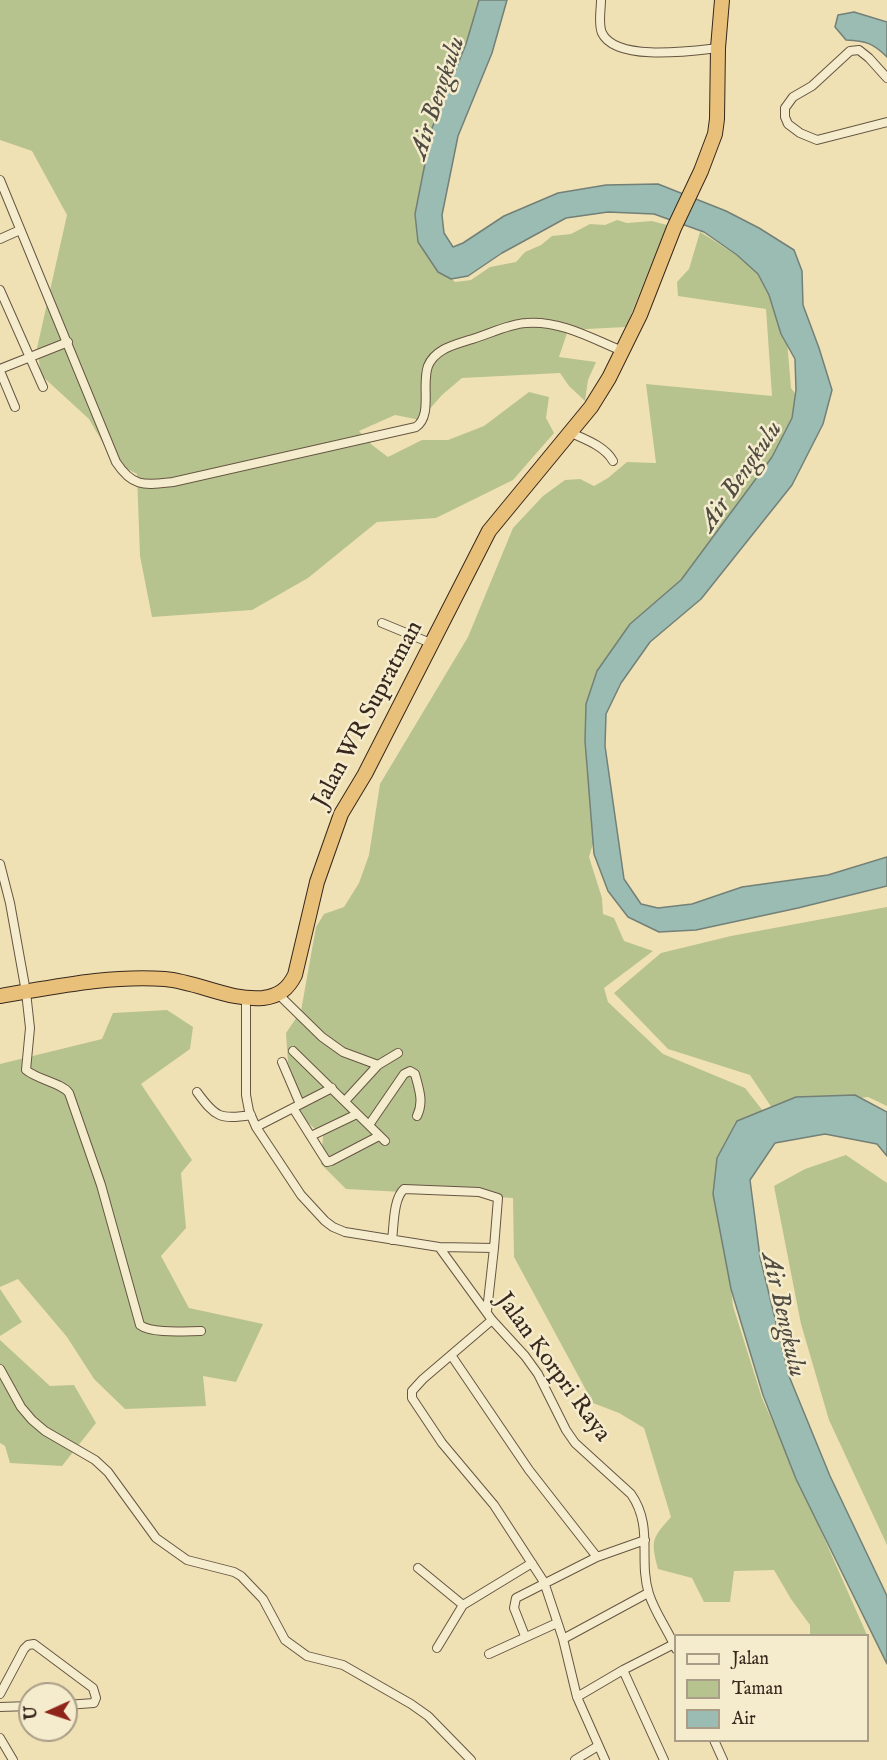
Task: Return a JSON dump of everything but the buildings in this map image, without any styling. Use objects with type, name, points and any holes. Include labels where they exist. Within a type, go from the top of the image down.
[{"type":"highway","name":"Jalan WR Supratman","points":[[279,995],[290,985],[295,975],[317,882],[341,814],[365,774],[433,644],[489,531],[600,393],[640,315],[674,228],[711,146],[717,119],[718,48],[722,0]]},
{"type":"highway","points":[[0,996],[86,981],[147,978],[184,981],[246,999],[279,995]]},
{"type":"street","points":[[601,0],[600,29],[603,36],[613,44],[630,51],[688,52],[718,48]]},
{"type":"street","points":[[887,78],[859,50],[850,51],[812,86],[793,97],[784,113],[788,124],[800,133],[817,140],[887,122]]},
{"type":"street","points":[[0,180],[116,462],[136,483],[145,485],[210,474],[416,427],[424,418],[428,367],[437,353],[449,347],[525,323],[570,329],[622,351]]},
{"type":"street","points":[[0,238],[20,230]]},
{"type":"street","points":[[0,290],[43,387]]},
{"type":"street","points":[[15,406],[0,370],[68,342]]},
{"type":"street","points":[[569,432],[598,446],[609,454],[613,461]]},
{"type":"street","points":[[382,623],[433,644]]},
{"type":"street","points":[[0,864],[10,903],[26,992],[30,1028],[26,1070],[46,1082],[66,1089],[69,1094],[107,1205],[140,1325],[146,1329],[201,1330]]},
{"type":"street","points":[[279,995],[322,1037],[343,1052],[378,1065]]},
{"type":"street","points":[[246,999],[246,1095],[250,1115],[313,1210],[333,1227],[358,1235],[439,1247],[494,1248]]},
{"type":"street","points":[[282,1062],[297,1106],[311,1136],[329,1162],[382,1138],[293,1052]]},
{"type":"street","points":[[345,1101],[378,1065],[398,1053]]},
{"type":"street","points":[[369,1125],[404,1074],[410,1071],[415,1074],[421,1098],[421,1109],[417,1116]]},
{"type":"street","points":[[256,1127],[332,1088]]},
{"type":"street","points":[[197,1092],[208,1107],[223,1117],[250,1115]]},
{"type":"street","points":[[311,1136],[357,1114]]},
{"type":"street","points":[[392,1240],[398,1199],[400,1192],[404,1189],[478,1192],[498,1198],[487,1311]]},
{"type":"street","name":"Jalan Korpri Raya","points":[[439,1247],[492,1320],[525,1356],[575,1443],[631,1494],[638,1504],[642,1515],[645,1540],[648,1593],[674,1644]]},
{"type":"street","points":[[492,1320],[415,1387],[411,1398],[442,1443],[494,1504],[544,1582],[563,1639],[577,1697],[605,1760]]},
{"type":"street","points":[[451,1355],[529,1470],[597,1557]]},
{"type":"street","points":[[0,1369],[21,1407],[32,1420],[45,1431],[95,1460],[108,1472],[156,1538],[187,1560],[234,1572],[241,1576],[263,1599],[285,1640],[307,1656],[343,1665],[411,1704],[428,1716],[471,1760]]},
{"type":"street","points":[[525,1636],[514,1602],[516,1598],[597,1557],[645,1540]]},
{"type":"street","points":[[437,1648],[463,1605],[532,1563]]},
{"type":"street","points":[[418,1568],[463,1605]]},
{"type":"street","points":[[563,1639],[648,1593]]},
{"type":"street","points":[[489,1654],[557,1623]]},
{"type":"street","points":[[0,1694],[24,1649],[34,1644],[93,1688],[96,1698],[94,1703],[78,1704]]},
{"type":"street","points":[[577,1697],[623,1670],[674,1646]]},
{"type":"street","points":[[623,1670],[664,1760]]},
{"type":"street","points":[[0,1707],[18,1706]]},
{"type":"street","points":[[0,1738],[12,1760]]},
{"type":"street","points":[[715,1742],[723,1760]]},
{"type":"street","points":[[575,1760],[598,1746]]},
{"type":"green space","points":[[0,0],[485,0],[430,168],[421,180],[419,224],[440,267],[455,282],[471,280],[490,267],[516,262],[525,252],[541,245],[552,236],[571,234],[590,224],[605,225],[617,220],[627,223],[652,221],[667,225],[626,327],[568,330],[559,357],[596,362],[588,380],[585,401],[569,386],[560,373],[462,378],[442,395],[420,420],[395,415],[359,431],[388,457],[422,440],[448,440],[484,426],[529,392],[549,397],[546,418],[554,433],[513,480],[436,518],[377,522],[308,578],[252,610],[152,617],[140,556],[137,474],[114,462],[89,419],[41,375],[37,348],[67,215],[32,151],[0,140]]},
{"type":"green space","points":[[700,232],[765,272],[787,341],[791,388],[805,407],[791,437],[589,718],[585,741],[587,773],[602,814],[589,857],[602,898],[603,914],[614,918],[624,941],[653,951],[604,988],[608,1002],[663,1054],[745,1088],[767,1116],[720,1191],[733,1306],[762,1398],[867,1634],[810,1634],[810,1625],[774,1570],[734,1571],[730,1602],[704,1602],[692,1578],[658,1569],[654,1541],[671,1517],[644,1428],[619,1413],[593,1403],[514,1257],[513,1198],[346,1189],[321,1164],[323,1136],[297,1113],[288,1063],[286,1033],[301,1011],[316,927],[324,914],[344,907],[359,883],[369,855],[380,784],[468,637],[513,528],[543,496],[565,480],[580,479],[594,486],[627,462],[656,463],[646,384],[772,396],[766,309],[678,296],[677,282],[689,269]]},
{"type":"green space","points":[[887,907],[887,1106],[868,1097],[772,1108],[750,1075],[668,1049],[614,993],[661,953],[731,936]]},
{"type":"green space","points":[[167,1010],[193,1027],[190,1049],[141,1084],[192,1160],[181,1173],[186,1228],[161,1256],[189,1308],[263,1324],[236,1382],[203,1376],[206,1406],[125,1409],[94,1379],[67,1337],[18,1279],[0,1287],[0,1064],[102,1039],[113,1013]]},
{"type":"green space","points":[[846,1155],[887,1183],[887,1545],[829,1420],[801,1324],[774,1186],[805,1169]]},
{"type":"green space","points":[[0,1289],[22,1322],[0,1336]]},
{"type":"green space","points":[[0,1340],[50,1386],[74,1385],[96,1423],[62,1466],[10,1463],[5,1446],[0,1443]]},
{"type":"water","points":[[479,0],[507,0],[492,53],[458,136],[442,215],[444,233],[453,247],[504,216],[558,193],[606,185],[658,184],[726,211],[794,250],[802,271],[803,305],[832,390],[823,424],[792,485],[701,599],[650,642],[621,683],[606,714],[605,746],[624,879],[641,904],[658,908],[692,904],[742,887],[828,875],[887,857],[887,886],[696,930],[659,932],[628,917],[608,891],[594,854],[585,741],[586,704],[597,671],[630,624],[681,580],[772,457],[792,418],[796,390],[795,359],[781,334],[769,295],[758,274],[737,255],[704,232],[654,214],[608,212],[566,218],[502,253],[468,276],[451,279],[438,272],[418,242],[415,214],[432,128],[466,44]]},
{"type":"water","points":[[854,12],[887,22],[887,57],[869,44],[846,40],[835,27],[838,15]]},
{"type":"water","points":[[855,1095],[887,1112],[887,1156],[877,1144],[825,1134],[775,1143],[750,1180],[760,1257],[789,1376],[830,1476],[887,1596],[887,1664],[796,1479],[763,1395],[731,1289],[713,1194],[717,1158],[737,1121],[796,1097]]},
{"type":"water label","name":"Air Bengkulu","points":[[439,98]]},
{"type":"water label","name":"Air Bengkulu","points":[[742,477]]},
{"type":"water label","name":"Air Bengkulu","points":[[782,1315]]}]
